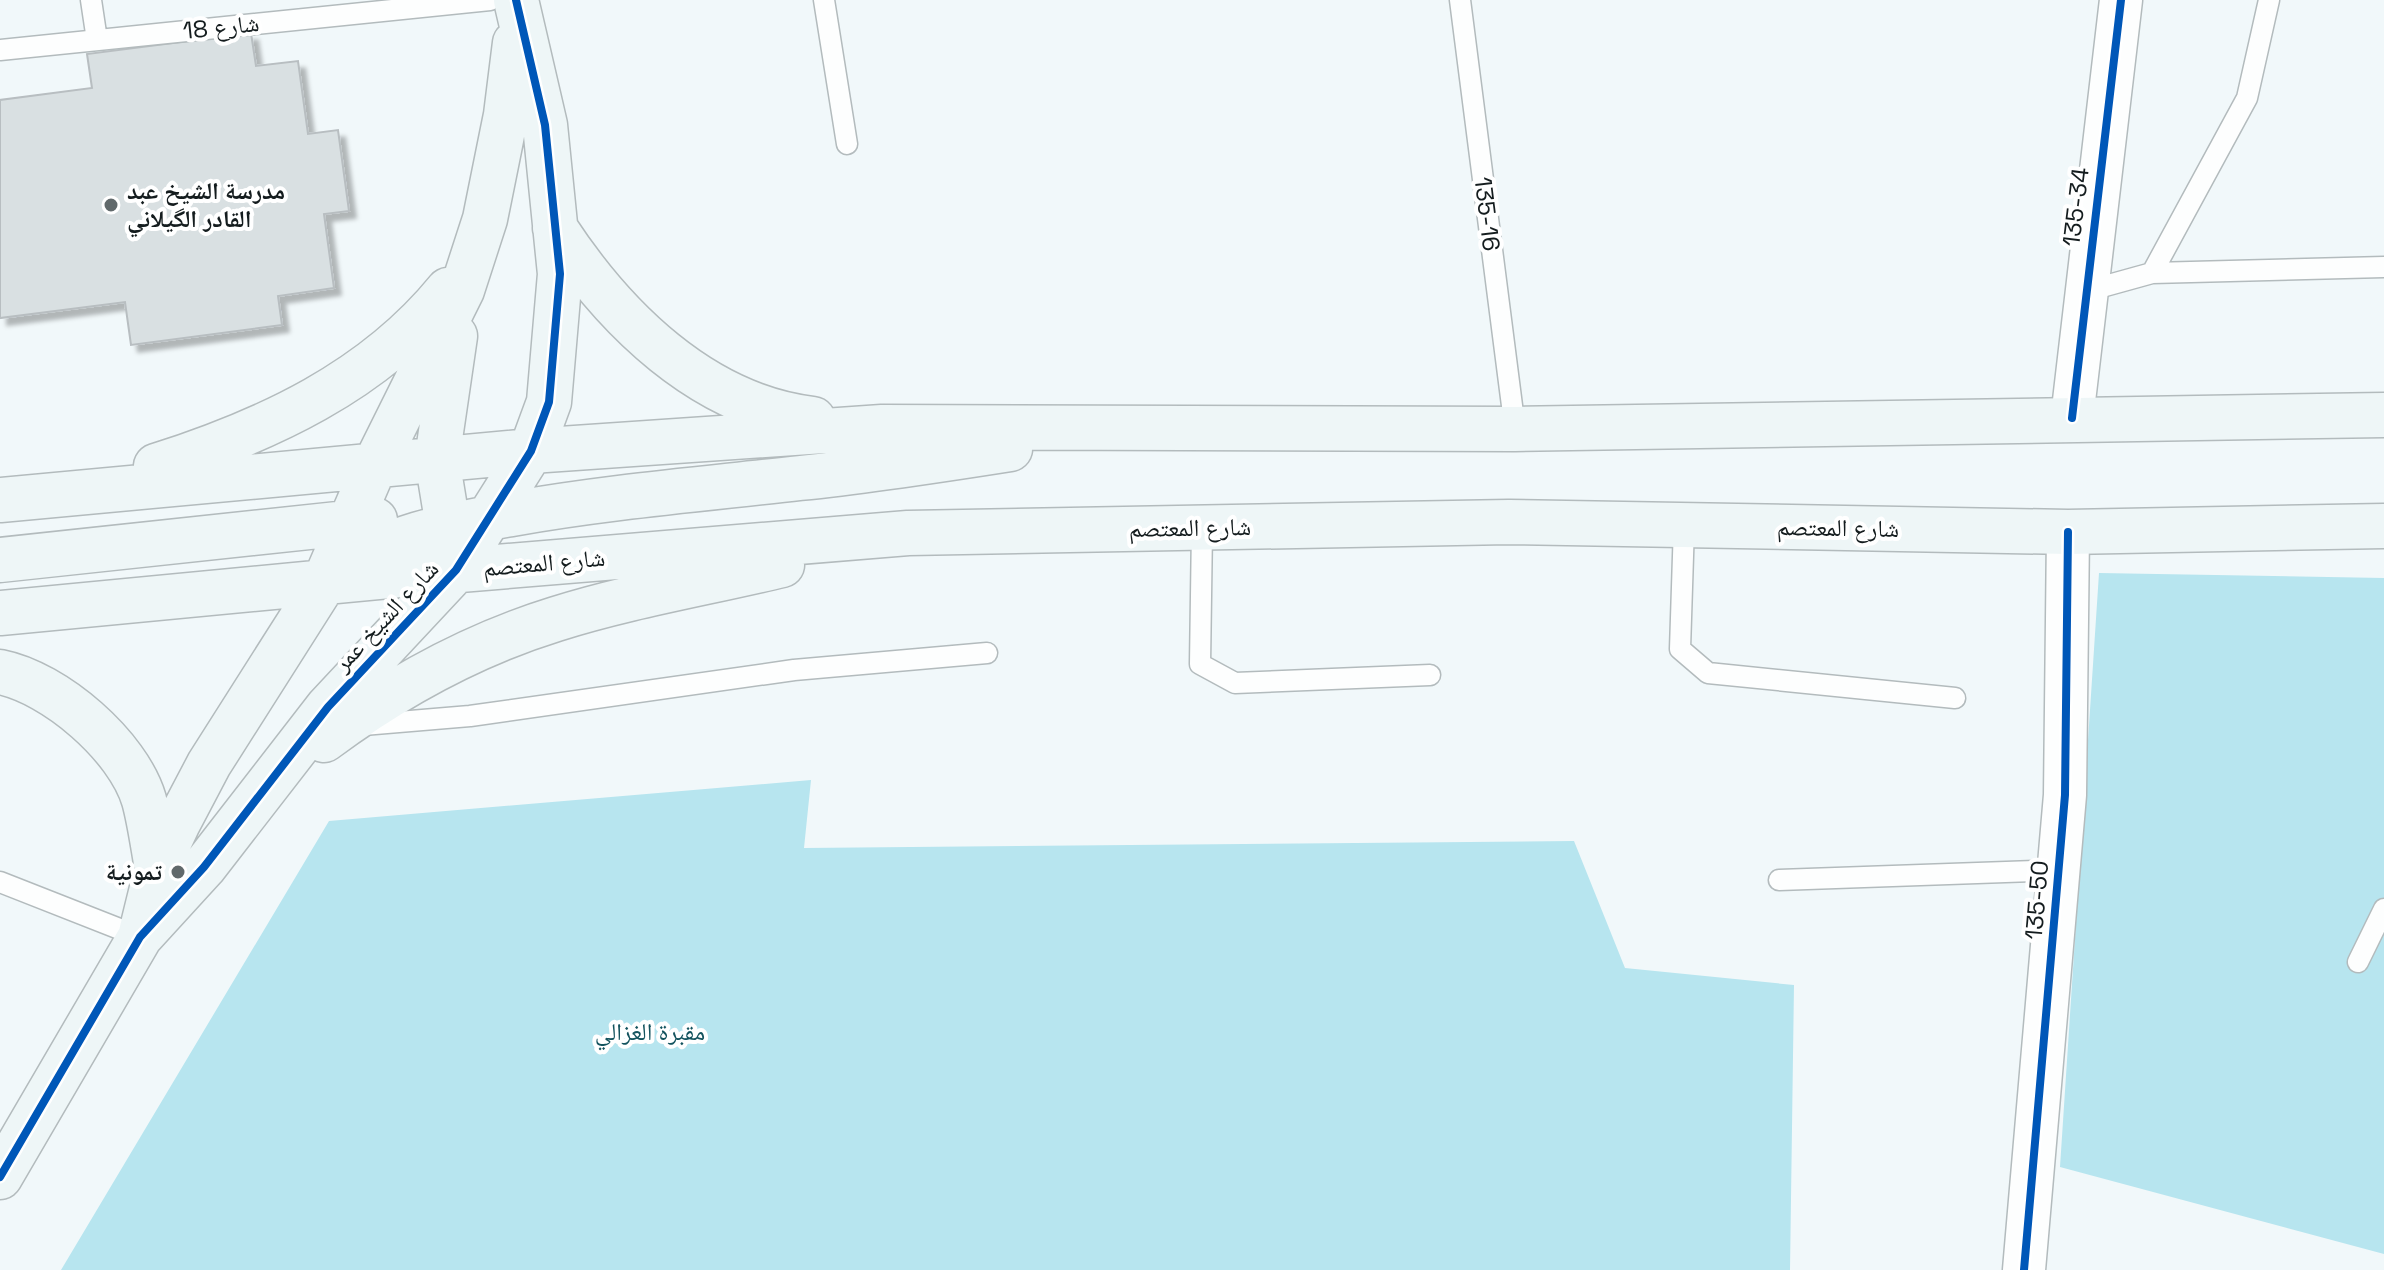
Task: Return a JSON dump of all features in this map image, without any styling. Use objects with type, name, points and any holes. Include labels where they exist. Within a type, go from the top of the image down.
[{"type":"main road","name":"شارع الشيخ عمر","points":[[0,1177],[140,937],[204,867],[328,707],[456,570],[460,518],[531,451],[549,402],[560,274],[545,125],[508,6]]},
{"type":"main road","name":"شارع الشيخ عمر","points":[[140,937],[157,868],[209,764],[324,583],[375,465],[467,275],[485,219],[506,115],[508,6]]},
{"type":"main road","points":[[555,228],[578,263],[632,325],[721,392],[784,415],[882,427]]},
{"type":"main road","points":[[460,518],[437,459],[467,275]]},
{"type":"main road","points":[[84,490],[232,442],[291,415],[372,364],[427,316],[467,275]]},
{"type":"main road","points":[[0,500],[531,451],[882,427],[1515,429],[2384,415]]},
{"type":"main road","points":[[0,560],[350,523],[460,518],[578,502],[846,474],[1155,428]]},
{"type":"main road","points":[[324,583],[360,556],[460,518]]},
{"type":"main road","name":"شارع المعتصم","points":[[0,613],[456,570],[908,533],[1509,522],[2068,532],[2384,526]]},
{"type":"main road","points":[[274,777],[341,727],[425,675],[477,649],[556,619],[908,533]]},
{"type":"main road","points":[[0,672],[74,708],[113,745],[144,798],[157,868]]},
{"type":"street","name":"135-34","points":[[2072,418],[2121,0]]},
{"type":"street","name":"135-50","points":[[2024,1270],[2065,795],[2068,532]]},
{"type":"lane","points":[[91,0],[97,40]]},
{"type":"lane","points":[[824,0],[847,144]]},
{"type":"lane","name":"135-16","points":[[1460,0],[1515,429]]},
{"type":"lane","points":[[2152,273],[2247,98],[2269,0]]},
{"type":"lane","name":"شارع 18","points":[[0,50],[508,6]]},
{"type":"lane","points":[[2087,291],[2152,273],[2384,267]]},
{"type":"lane","points":[[1684,525],[1680,649],[1708,673],[1955,698]]},
{"type":"lane","points":[[1202,528],[1200,664],[1235,683],[1430,675]]},
{"type":"lane","points":[[341,727],[470,716],[794,670],[987,653]]},
{"type":"lane","points":[[1779,880],[2059,870]]},
{"type":"lane","points":[[0,882],[140,937]]},
{"type":"lane","points":[[2358,962],[2384,909]]},
{"type":"green space","points":[[2099,573],[2384,578],[2384,1254],[2060,1167]]},
{"type":"green space","name":"مقبرة الغزالي","points":[[811,780],[804,848],[1574,841],[1625,968],[1794,985],[1790,1270],[61,1270],[329,821]]},
{"type":"building","points":[[251,33],[256,66],[298,61],[308,134],[338,130],[349,211],[324,214],[334,288],[278,296],[282,325],[131,345],[125,302],[0,318],[0,100],[92,88],[87,54]]},
{"type":"cycle path","points":[[0,1177],[140,937],[204,867],[328,707],[456,570],[531,451],[549,402],[560,274],[545,125],[516,0]]},
{"type":"cycle path","points":[[2072,418],[2121,0]]},
{"type":"cycle path","points":[[2024,1270],[2065,795],[2068,532]]},
{"type":"place","name":"مدرسة الشيخ عبد القادر الگيلاني","points":[[111,205]]},
{"type":"place","name":"تمونية","points":[[178,872]]}]
